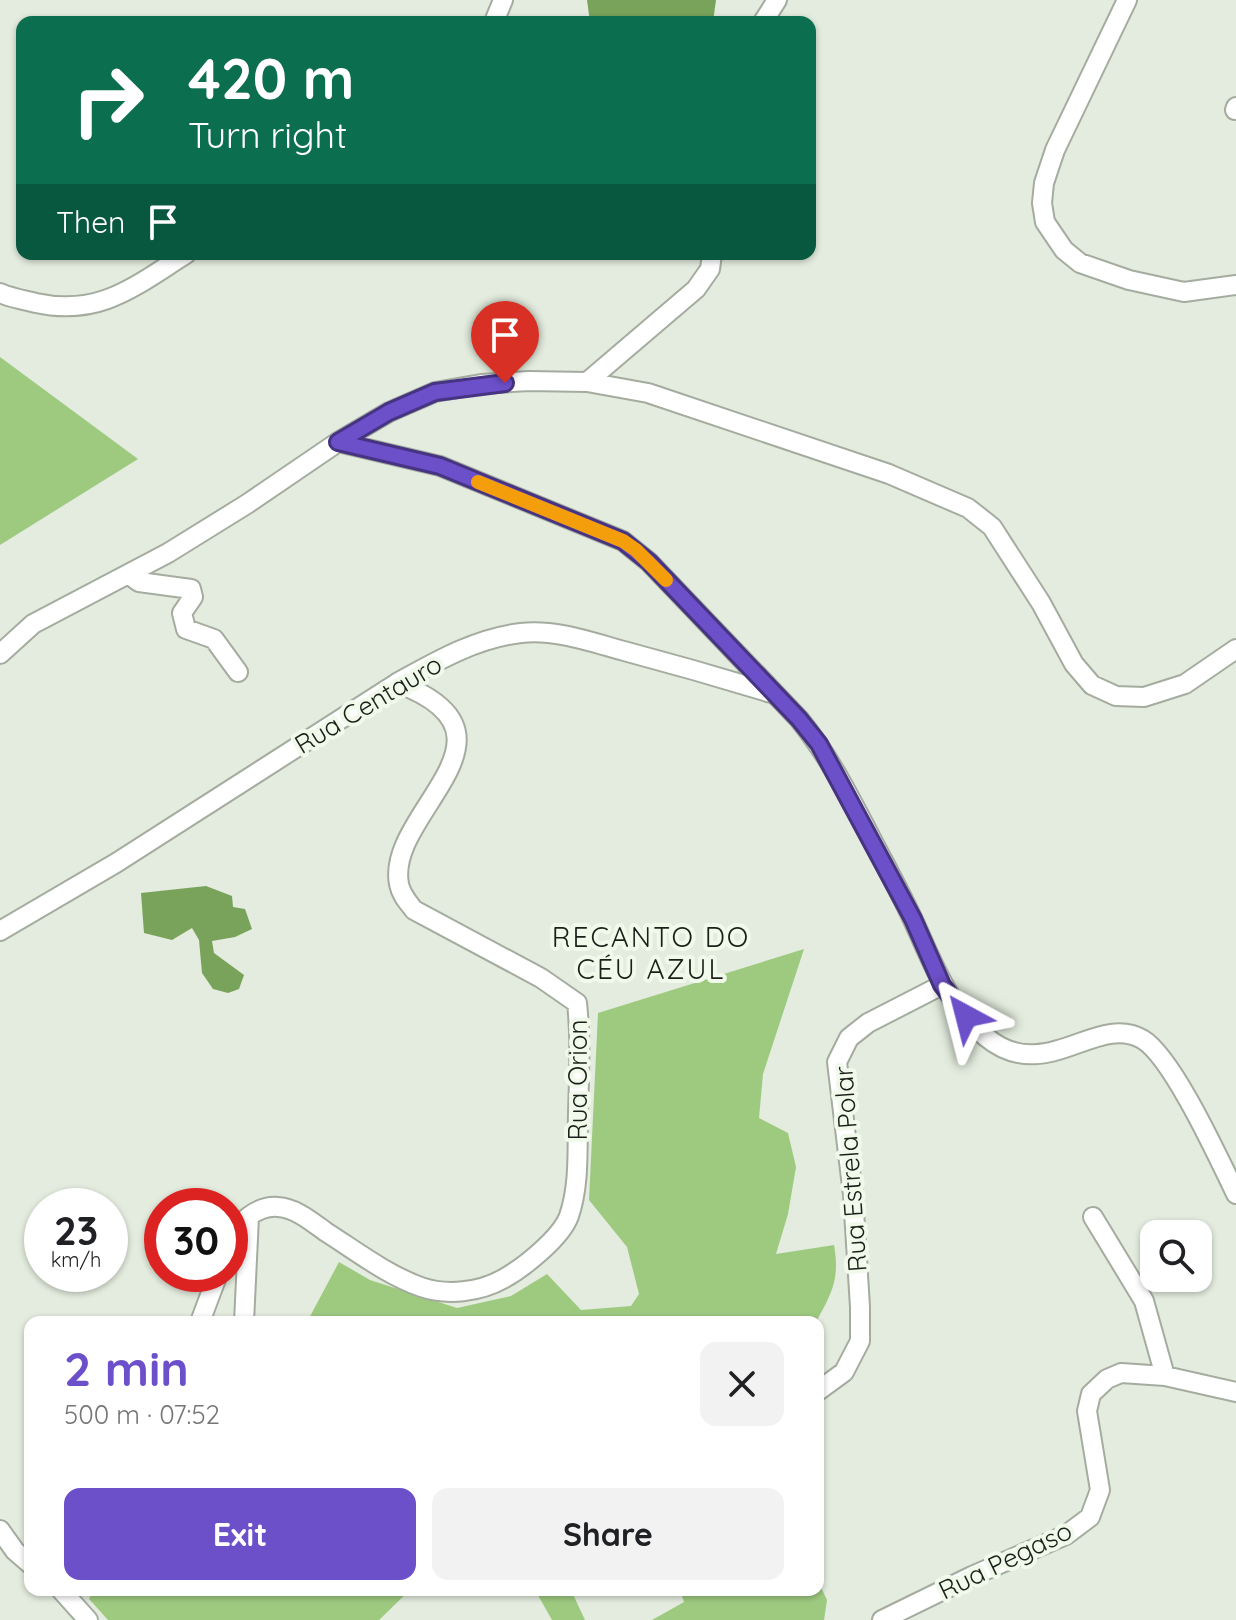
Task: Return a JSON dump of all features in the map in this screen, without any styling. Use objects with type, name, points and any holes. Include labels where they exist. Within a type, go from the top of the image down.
[{"type":"street","points":[[1127,0],[1055,150],[1044,183],[1042,203],[1045,222],[1064,250],[1080,263],[1129,280],[1184,292],[1236,285]]},
{"type":"street","points":[[0,293],[56,307],[91,306],[120,294],[176,260]]},
{"type":"street","points":[[587,382],[696,289],[710,269],[711,260]]},
{"type":"street","points":[[0,654],[33,624],[168,553],[389,412],[435,392],[481,384],[587,382],[648,393],[818,449],[889,474],[968,508],[992,527],[1041,603],[1074,664],[1092,685],[1116,696],[1144,697],[1185,684],[1236,649]]},
{"type":"street","points":[[338,442],[440,466],[623,541],[649,562],[819,744],[838,774],[913,919],[942,985],[987,1038],[1007,1050],[1025,1055],[1045,1054],[1109,1034],[1127,1033],[1142,1039],[1156,1051],[1170,1071],[1236,1194]]},
{"type":"street","points":[[128,574],[139,582],[191,589],[193,597],[182,613],[186,629],[214,639],[238,672]]},
{"type":"street","name":"Rua Centauro","points":[[0,931],[116,863],[397,683],[444,657],[494,638],[522,632],[547,632],[671,663],[775,694]]},
{"type":"street","name":"Rua Orion","points":[[249,1217],[277,1207],[299,1214],[390,1272],[423,1288],[458,1292],[490,1287],[520,1269],[568,1219],[577,1179],[580,1029],[577,1003],[541,978],[414,910],[404,898],[398,869],[404,848],[445,778],[455,756],[457,742],[446,714],[430,698],[397,683]]},
{"type":"street","name":"Rua Estrela Polar","points":[[824,1387],[844,1372],[860,1341],[853,1195],[837,1062],[849,1038],[868,1023],[942,985]]},
{"type":"street","points":[[244,1316],[249,1217]]},
{"type":"street","points":[[1093,1217],[1144,1301],[1165,1376]]},
{"type":"street","points":[[202,1316],[211,1292]]},
{"type":"street","name":"Rua Pegaso","points":[[882,1620],[1066,1535],[1090,1517],[1100,1490],[1087,1411],[1091,1394],[1107,1379],[1121,1373],[1165,1376],[1236,1392]]},
{"type":"street","points":[[0,1530],[24,1559]]},
{"type":"street","points":[[69,1596],[88,1620]]},
{"type":"shaded area","points":[[587,0],[716,0],[714,16],[589,16]]},
{"type":"shaded area","points":[[0,357],[138,459],[0,545]]},
{"type":"shaded area","points":[[206,886],[232,896],[233,907],[245,909],[252,929],[235,937],[212,941],[214,953],[244,975],[239,989],[228,993],[213,989],[202,973],[199,940],[192,928],[172,940],[144,933],[141,893]]},
{"type":"shaded area","points":[[804,949],[763,1074],[759,1118],[788,1133],[796,1167],[788,1214],[776,1254],[834,1245],[836,1267],[833,1285],[819,1316],[310,1316],[339,1262],[370,1280],[457,1308],[511,1296],[547,1274],[581,1310],[631,1306],[639,1294],[627,1247],[589,1200],[598,1013]]},
{"type":"shaded area","points":[[824,1594],[827,1600],[824,1620],[652,1620],[684,1602],[682,1596]]},
{"type":"shaded area","points":[[90,1596],[404,1596],[379,1620],[108,1620],[89,1599]]},
{"type":"shaded area","points":[[538,1596],[574,1596],[585,1620],[552,1620]]},
{"type":"slow traffic","points":[[478,482],[623,541],[666,580]]},
{"type":"district","name":"RECANTO DO CÉU AZUL","points":[[651,952]]},
{"type":"route","points":[[505,383],[435,392],[389,412],[338,442],[440,466],[591,527],[636,550],[799,719],[819,744],[838,774],[913,919],[942,985],[966,1016]]}]
